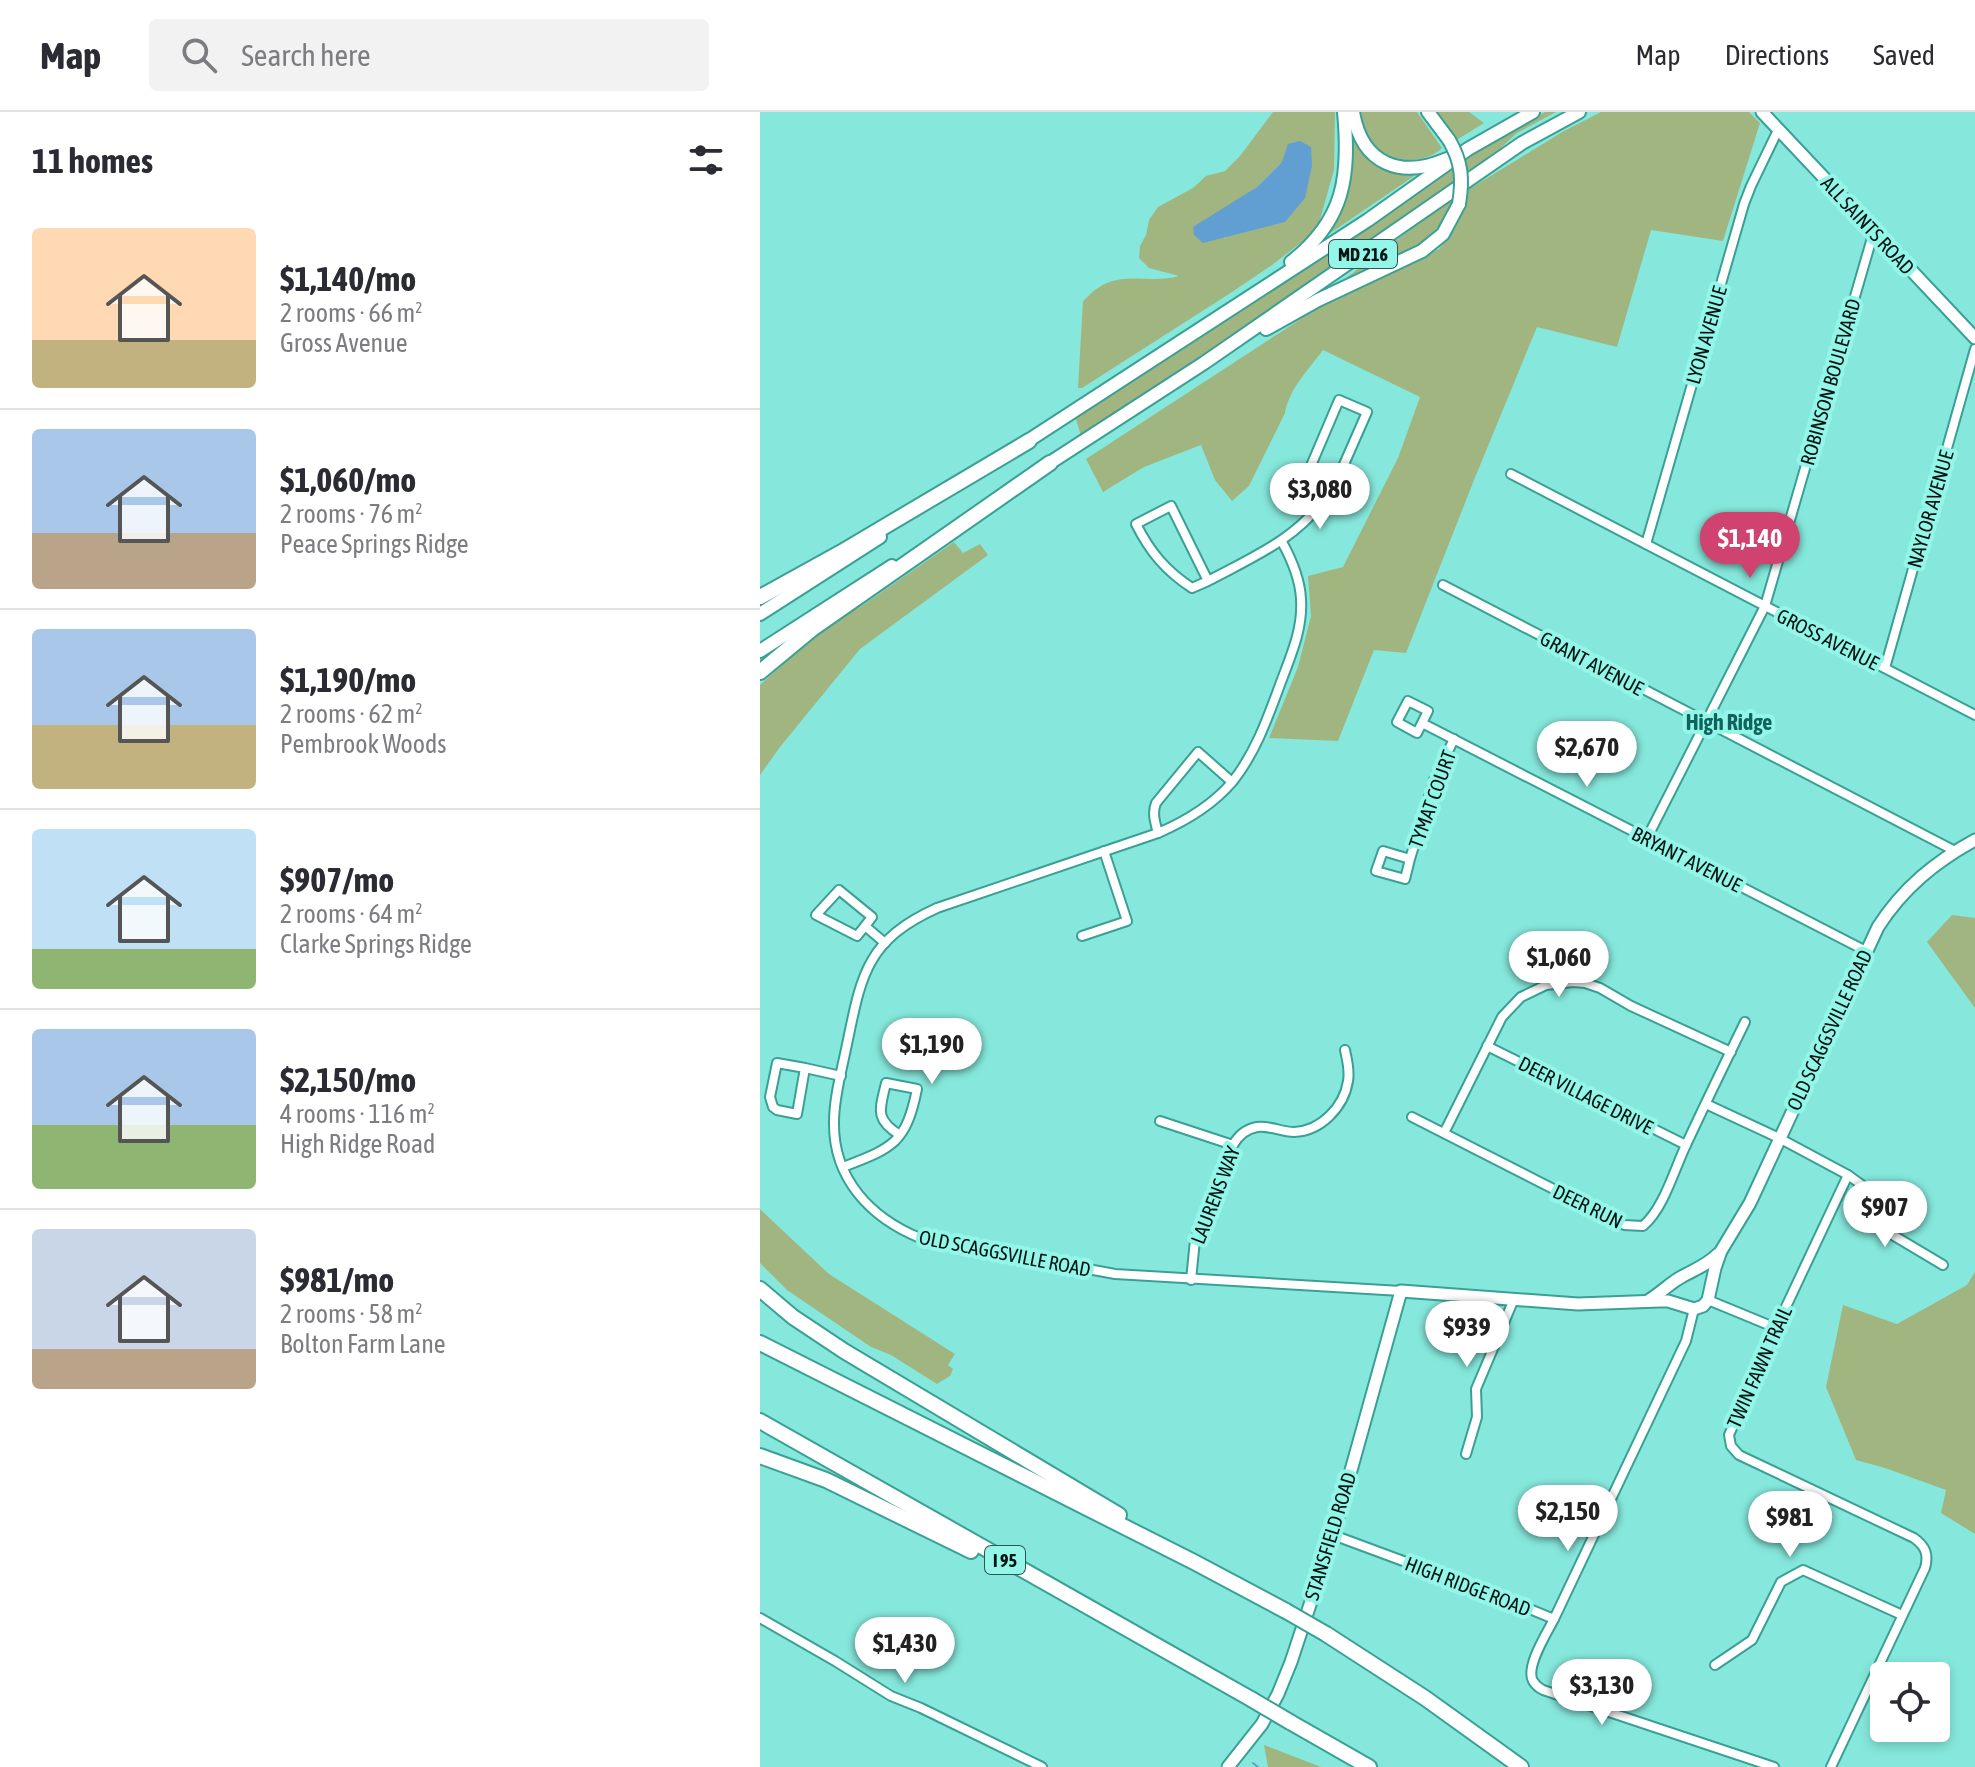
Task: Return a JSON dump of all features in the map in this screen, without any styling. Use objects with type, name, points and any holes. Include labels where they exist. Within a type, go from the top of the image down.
[{"type":"highway","points":[[760,597],[1029,441]]},
{"type":"highway","points":[[760,672],[812,629],[1050,463]]},
{"type":"highway","points":[[760,1289],[826,1340],[1194,1562]]},
{"type":"highway","points":[[760,1343],[1286,1611],[1425,1698],[1521,1767]]},
{"type":"highway","name":"I 95","points":[[760,1421],[1369,1767]]},
{"type":"highway","points":[[760,1456],[856,1494],[1107,1618]]},
{"type":"main road","points":[[1186,339],[1294,260],[1324,229],[1342,194],[1347,154],[1344,112]]},
{"type":"main road","points":[[1353,112],[1357,128],[1370,153],[1395,166],[1422,168],[1468,149]]},
{"type":"main road","points":[[1204,363],[1318,300],[1422,251],[1443,234],[1459,204],[1462,178],[1460,164],[1449,140],[1428,112]]},
{"type":"main road","name":"MD 216","points":[[760,614],[1368,220],[1468,149],[1533,112]]},
{"type":"main road","name":"MD 216","points":[[760,651],[1204,363],[1522,143],[1579,112]]},
{"type":"street","name":"ALL SAINTS ROAD","points":[[1762,112],[1975,338]]},
{"type":"street","name":"LYON AVENUE","points":[[1646,544],[1744,204],[1778,130]]},
{"type":"street","name":"ROBINSON BOULEVARD","points":[[1647,838],[1765,606],[1874,231]]},
{"type":"street","name":"NAYLOR AVENUE","points":[[1885,668],[1975,349]]},
{"type":"street","points":[[1208,581],[1171,506],[1136,524],[1159,561],[1173,576],[1192,588],[1208,581],[1282,542],[1308,520],[1328,494],[1367,412],[1339,400],[1310,468],[1312,480],[1328,494]]},
{"type":"street","name":"GROSS AVENUE","points":[[1511,474],[1975,715]]},
{"type":"street","name":"OLD SCAGGSVILLE ROAD","points":[[1282,542],[1300,586],[1300,627],[1262,733],[1232,782],[1205,807],[1180,823],[937,908],[911,920],[885,943],[863,976],[841,1076],[834,1124],[843,1167],[861,1198],[872,1210],[900,1230],[920,1238],[1115,1274],[1589,1304],[1668,1301],[1688,1308]]},
{"type":"street","name":"GRANT AVENUE","points":[[1443,585],[1955,851]]},
{"type":"street","name":"BRYANT AVENUE","points":[[1422,723],[1866,951]]},
{"type":"street","name":"TYMAT COURT","points":[[1410,859],[1434,780],[1454,739]]},
{"type":"street","points":[[1158,833],[1154,818],[1156,803],[1198,752],[1232,782]]},
{"type":"street","name":"OLD SCAGGSVILLE ROAD","points":[[1692,1274],[1721,1251],[1750,1203],[1878,927],[1921,875],[1975,840]]},
{"type":"street","points":[[1082,936],[1127,921],[1104,851]]},
{"type":"street","points":[[839,890],[872,917],[865,926],[857,936],[816,915],[839,890]]},
{"type":"street","points":[[865,926],[885,943]]},
{"type":"street","points":[[1444,1133],[1502,1017],[1521,997],[1546,985],[1573,982],[1600,988],[1631,1006],[1731,1052]]},
{"type":"street","name":"DEER RUN","points":[[1412,1117],[1624,1225],[1643,1226],[1658,1209],[1745,1022]]},
{"type":"street","name":"DEER VILLAGE DRIVE","points":[[1487,1046],[1686,1145]]},
{"type":"street","name":"LAURENS WAY","points":[[1191,1280],[1195,1240],[1238,1137],[1255,1127],[1299,1132],[1326,1120],[1340,1102],[1349,1080],[1345,1050]]},
{"type":"street","points":[[805,1068],[797,1114],[777,1110],[770,1102],[777,1063],[805,1068],[841,1076]]},
{"type":"street","points":[[843,1167],[881,1152],[891,1145],[900,1135],[908,1123],[917,1089],[886,1083],[881,1115],[883,1123],[900,1135]]},
{"type":"street","points":[[1706,1104],[1848,1175],[1873,1193],[1891,1234],[1943,1265]]},
{"type":"street","points":[[1160,1121],[1233,1145]]},
{"type":"street","name":"TWIN FAWN TRAIL","points":[[1831,1767],[1927,1562],[1926,1551],[1919,1541],[1739,1455],[1731,1446],[1729,1435],[1848,1175]]},
{"type":"street","name":"OLD SCAGGSVILLE ROAD","points":[[1708,1294],[1721,1251]]},
{"type":"street","points":[[1646,1302],[1684,1275],[1692,1274],[1706,1280],[1708,1294],[1703,1306],[1688,1308],[1677,1301],[1674,1294],[1679,1279]]},
{"type":"street","name":"STANSFIELD ROAD","points":[[1228,1767],[1262,1724],[1291,1662],[1333,1535],[1401,1291]]},
{"type":"street","points":[[1708,1294],[1776,1328]]},
{"type":"street","points":[[1466,1454],[1477,1417],[1476,1389],[1514,1299]]},
{"type":"street","name":"HIGH RIDGE ROAD","points":[[1333,1535],[1554,1619],[1686,1341],[1688,1308]]},
{"type":"street","points":[[1715,1665],[1752,1640],[1781,1582],[1803,1570],[1902,1615]]},
{"type":"street","points":[[760,1618],[891,1696],[935,1714],[1042,1767]]},
{"type":"street","points":[[1554,1619],[1532,1664],[1533,1681],[1543,1690],[1774,1767]]},
{"type":"green space","points":[[1273,112],[1335,112],[1334,170],[1319,223],[1308,237],[1229,294],[1078,388],[1083,301],[1096,289],[1117,280],[1179,276],[1149,268],[1139,258],[1149,220],[1158,207],[1193,188],[1206,176],[1225,171]],"holes":[[[1282,162],[1224,239],[1227,208],[1257,187]]]},
{"type":"green space","points":[[1346,112],[1361,147],[1417,172],[1326,234],[1333,223]]},
{"type":"green space","points":[[1361,112],[1417,112],[1442,148],[1433,155],[1411,160],[1389,155],[1370,141],[1363,129]]},
{"type":"green space","points":[[1433,112],[1469,112],[1484,123],[1455,141]]},
{"type":"green space","points":[[1545,112],[1556,112],[1517,133],[1493,155],[1356,252],[1181,372],[1081,436],[1075,416],[1496,139]]},
{"type":"green space","points":[[1601,112],[1749,112],[1760,123],[1723,241],[1651,230],[1617,347],[1537,327],[1406,653],[1374,650],[1338,741],[1269,738],[1298,667],[1311,616],[1308,576],[1343,567],[1398,458],[1420,397],[1323,350],[1295,388],[1249,486],[1232,501],[1215,480],[1201,445],[1144,467],[1103,492],[1086,459],[1319,307],[1439,249],[1457,225],[1465,205],[1466,191]]},
{"type":"green space","points":[[1453,198],[1437,229],[1425,240],[1397,258],[1346,278]]},
{"type":"green space","points":[[954,542],[963,553],[980,544],[988,555],[860,649],[760,775],[760,685],[841,617]]},
{"type":"green space","points":[[1952,915],[1975,918],[1975,1008],[1927,942]]},
{"type":"green space","points":[[760,1209],[829,1274],[955,1354],[948,1365],[953,1369],[950,1376],[937,1384],[891,1355],[871,1347],[787,1290],[760,1263]]},
{"type":"green space","points":[[1975,1272],[1975,1534],[1941,1513],[1946,1490],[1856,1460],[1826,1387],[1843,1305],[1897,1324],[1967,1285]]},
{"type":"green space","points":[[1264,1745],[1321,1767],[1268,1767]]},
{"type":"water","points":[[1300,141],[1311,147],[1312,166],[1305,198],[1285,222],[1203,243],[1194,235],[1193,227],[1257,187],[1282,162],[1288,144]]},
{"type":"waterway","points":[[1253,1763],[1258,1767]]},
{"type":"district","name":"High Ridge","points":[[1729,722]]}]
